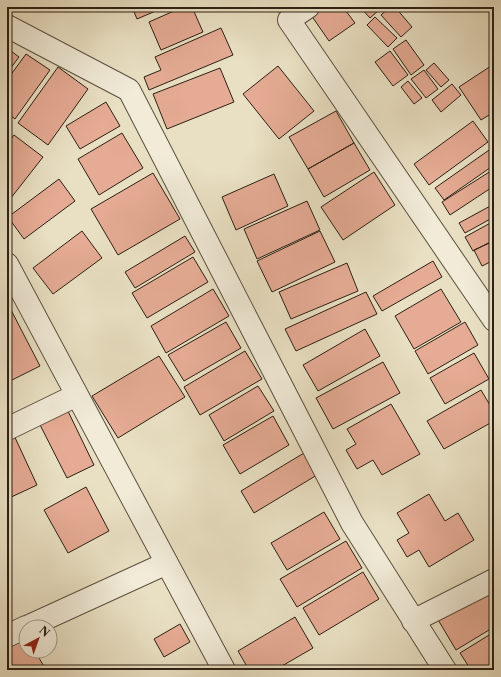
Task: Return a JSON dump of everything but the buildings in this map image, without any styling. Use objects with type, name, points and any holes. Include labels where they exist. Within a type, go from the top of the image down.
[{"type":"street","points":[[308,7],[290,20],[494,320]]},
{"type":"street","points":[[7,26],[129,90],[352,523],[412,622],[445,670]]},
{"type":"street","points":[[7,264],[224,670]]},
{"type":"street","points":[[7,429],[77,395]]},
{"type":"street","points":[[44,619],[167,563]]},
{"type":"street","points":[[412,622],[494,580]]},
{"type":"street","points":[[7,636],[18,631]]}]
